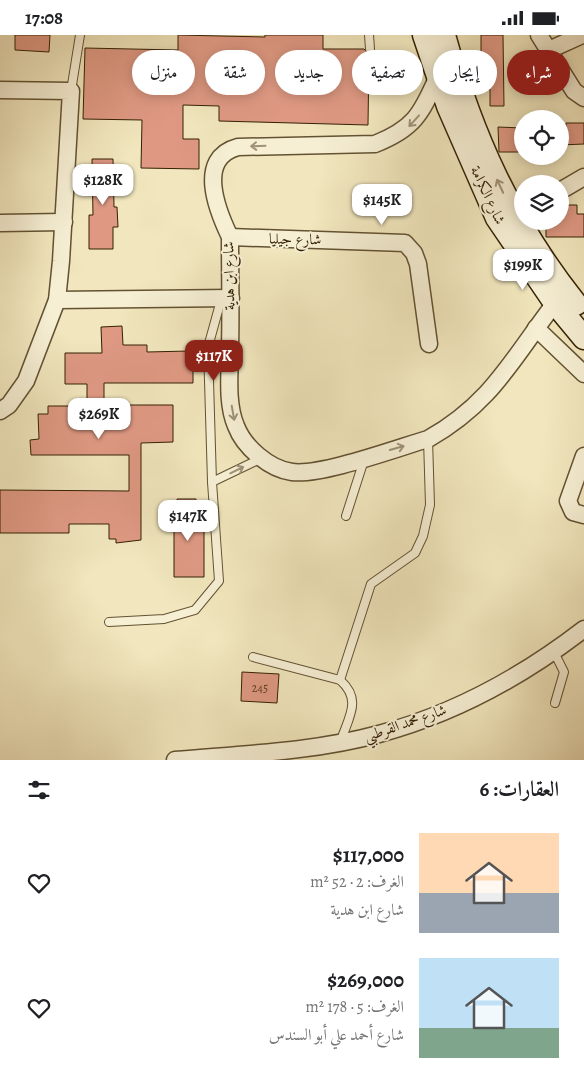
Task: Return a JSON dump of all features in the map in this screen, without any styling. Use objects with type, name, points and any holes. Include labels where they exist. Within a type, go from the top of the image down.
[{"type":"street","name":"شارع الكرامة","points":[[424,35],[433,65]]},
{"type":"street","name":"شارع الكرامة","points":[[444,35],[455,73],[482,147],[514,206]]},
{"type":"street","points":[[539,35],[549,50],[582,35]]},
{"type":"street","points":[[570,84],[574,91],[584,98]]},
{"type":"street","name":"شارع ابن هدية","points":[[433,87],[423,110],[410,125],[393,137],[375,144],[238,147],[226,150],[219,159],[214,175],[213,191],[220,216],[230,237],[226,299],[230,387],[235,425],[242,439],[262,458],[278,468],[293,472],[315,471],[428,439],[443,431],[481,401],[500,381],[536,327],[555,303]]},
{"type":"street","points":[[0,91],[71,91],[64,222],[56,300],[26,381],[9,405],[0,411]]},
{"type":"street","name":"شارع الكرامة","points":[[444,95],[496,218],[555,303],[584,338]]},
{"type":"street","points":[[569,186],[584,177]]},
{"type":"street","points":[[0,223],[64,222]]},
{"type":"street","name":"شارع الكرامة","points":[[526,230],[536,251],[584,314]]},
{"type":"street","name":"شارع جيليا","points":[[230,237],[405,243],[414,253],[418,264],[429,344]]},
{"type":"street","points":[[56,300],[226,299]]},
{"type":"street","points":[[536,327],[584,374]]},
{"type":"street","points":[[584,456],[568,501],[574,512],[584,515]]},
{"type":"street","name":"شارع محمد القرطبي","points":[[175,760],[265,756],[380,734],[479,696],[513,679],[554,652],[584,629]]},
{"type":"lane","points":[[71,91],[80,35]]},
{"type":"lane","points":[[370,35],[370,49]]},
{"type":"lane","points":[[109,622],[164,619],[195,610],[218,581],[212,482],[208,347],[226,299]]},
{"type":"lane","points":[[340,680],[371,584],[415,553],[423,536],[430,505],[428,439]]},
{"type":"lane","points":[[212,482],[262,458]]},
{"type":"lane","points":[[346,516],[365,458]]},
{"type":"lane","points":[[554,652],[564,671],[555,703]]},
{"type":"lane","points":[[253,657],[340,680],[349,688],[354,700],[340,743]]},
{"type":"building","points":[[15,35],[50,35],[49,52],[15,50]]},
{"type":"building","points":[[178,35],[265,37],[265,35],[323,35],[323,49],[364,49],[352,50],[352,95],[368,95],[368,125],[219,121],[219,106],[183,105],[183,139],[199,139],[199,169],[141,168],[142,120],[83,119],[85,48],[178,50]]},
{"type":"building","points":[[481,35],[503,35],[504,106],[490,106],[490,95],[497,95],[497,50],[481,50]]},
{"type":"building","points":[[569,123],[584,123],[584,144],[569,145]]},
{"type":"building","points":[[498,127],[514,128],[514,152],[499,152]]},
{"type":"building","points":[[92,159],[113,159],[114,207],[117,207],[118,227],[113,227],[113,249],[89,249],[89,215],[93,215]]},
{"type":"building","points":[[569,205],[577,205],[577,214],[584,214],[584,237],[546,237],[546,230],[569,230]]},
{"type":"building","points":[[122,326],[123,345],[147,345],[147,352],[189,351],[189,355],[193,355],[193,383],[104,383],[104,405],[173,405],[173,442],[141,443],[141,540],[116,543],[116,539],[109,539],[109,524],[69,524],[69,533],[0,533],[0,490],[129,491],[129,455],[31,455],[30,440],[39,439],[38,414],[48,414],[48,406],[87,406],[87,384],[65,384],[65,353],[102,353],[101,327]]},
{"type":"building","points":[[177,499],[196,499],[196,528],[204,528],[204,577],[174,577],[174,527],[177,527]]},
{"type":"building","points":[[242,672],[279,674],[277,703],[241,701]]}]
